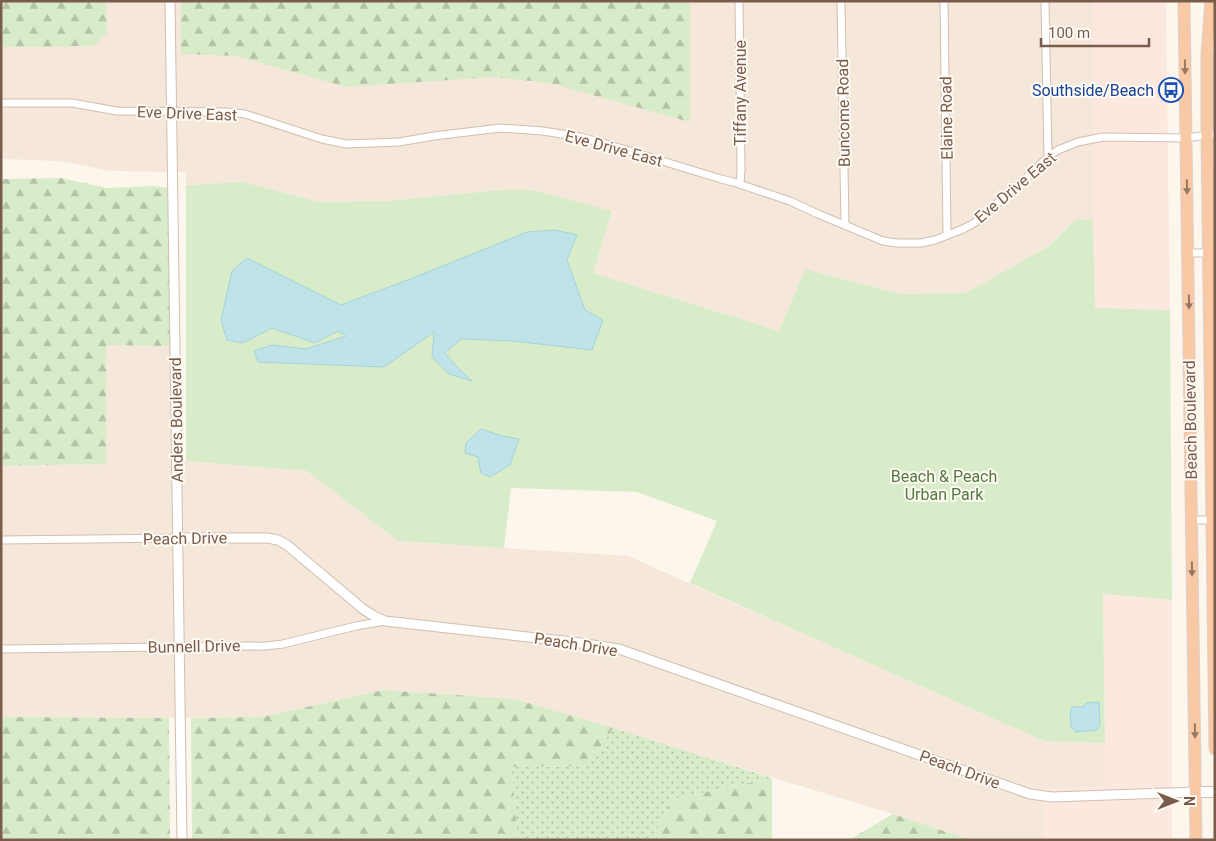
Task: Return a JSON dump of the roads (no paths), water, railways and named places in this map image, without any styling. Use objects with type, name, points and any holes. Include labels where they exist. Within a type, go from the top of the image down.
[{"type":"highway","name":"Beach Boulevard","points":[[1184,1],[1196,840]]},
{"type":"highway","points":[[1211,1],[1208,54],[1211,134],[1212,520],[1215,749]]},
{"type":"main road","name":"Peach Drive","points":[[1195,792],[1215,792]]},
{"type":"street","name":"Anders Boulevard","points":[[170,1],[182,840]]},
{"type":"street","name":"Tiffany Avenue","points":[[739,1],[740,184]]},
{"type":"street","name":"Buncome Road","points":[[841,1],[845,225]]},
{"type":"street","name":"Elaine Road","points":[[944,1],[947,235]]},
{"type":"street","points":[[1045,1],[1048,157]]},
{"type":"street","points":[[1208,54],[1215,41]]},
{"type":"street","name":"Eve Drive East","points":[[1,103],[72,103],[117,111],[226,112],[245,114],[322,139],[346,144],[399,142],[500,128],[522,128],[542,131],[600,142],[740,184],[790,201],[883,241],[897,244],[921,243],[934,240],[976,222],[1048,157],[1067,146],[1103,137],[1186,138],[1211,134]]},
{"type":"street","points":[[1188,253],[1212,253]]},
{"type":"street","points":[[1192,520],[1212,520]]},
{"type":"street","name":"Peach Drive","points":[[1,540],[177,538],[267,538],[278,540],[299,554],[363,609],[384,621],[573,642],[619,649],[1030,794],[1052,797],[1195,792]]},
{"type":"street","name":"Bunnell Drive","points":[[1,649],[266,646],[283,644],[384,621]]},
{"type":"water","points":[[555,230],[577,235],[567,260],[585,310],[603,320],[592,350],[513,341],[461,339],[445,353],[472,381],[449,374],[432,357],[434,332],[384,367],[258,362],[254,351],[272,345],[306,349],[346,336],[338,331],[315,343],[272,328],[243,343],[227,340],[221,320],[232,271],[247,258],[341,305],[527,232]]},
{"type":"water","points":[[481,429],[519,439],[510,465],[490,477],[481,473],[478,457],[465,453],[466,443]]},
{"type":"water","points":[[1099,702],[1100,725],[1097,730],[1076,732],[1071,727],[1070,712],[1072,707],[1083,707],[1086,703]]},
{"type":"place","name":"Southside/Beach","points":[[1171,90]]},
{"type":"park label","name":"Beach & Peach Urban Park","points":[[944,485]]}]
